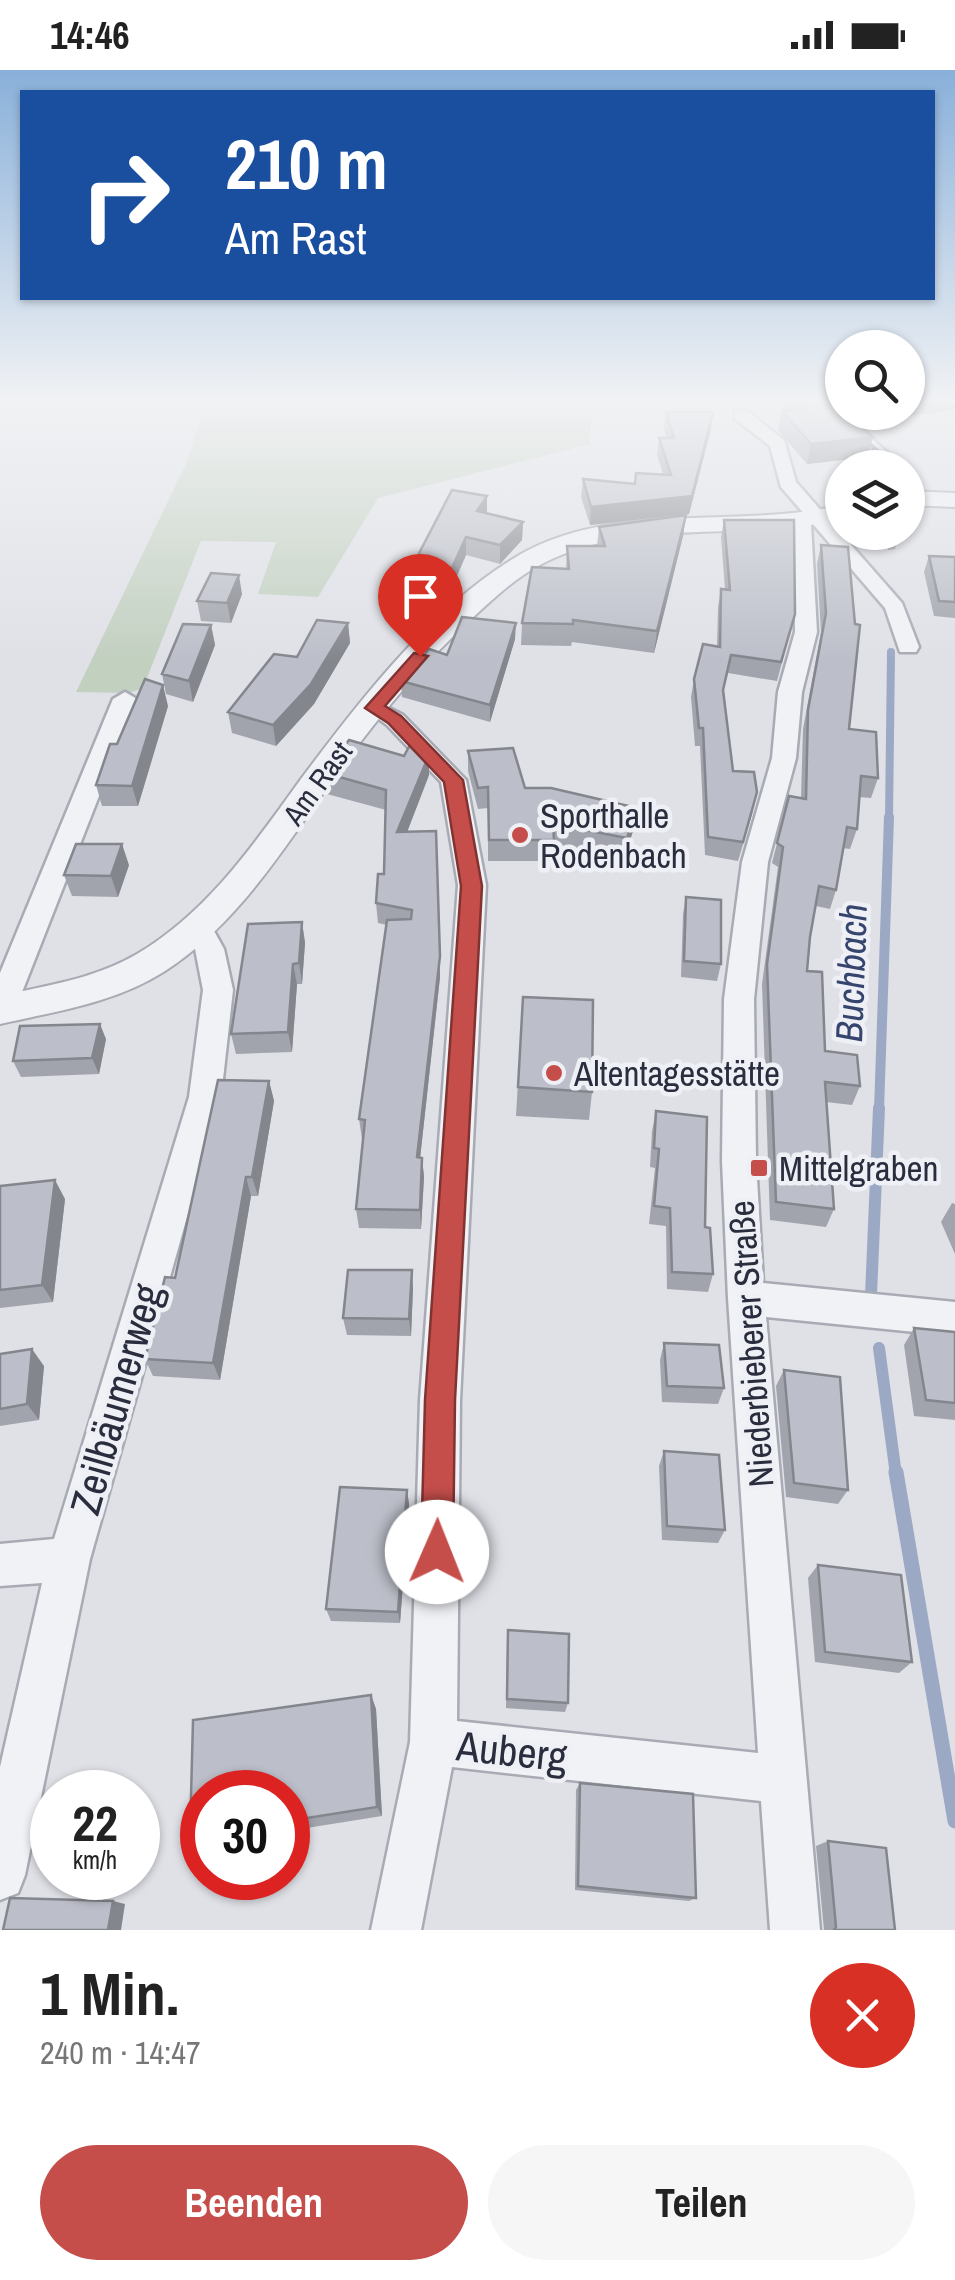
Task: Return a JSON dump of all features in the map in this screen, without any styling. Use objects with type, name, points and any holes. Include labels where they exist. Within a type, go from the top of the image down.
[{"type":"street","points":[[792,488],[895,607],[908,646]]},
{"type":"street","points":[[925,494],[955,500]]},
{"type":"street","name":"Am Rast","points":[[0,1010],[109,984],[199,928],[264,860],[337,753],[396,680],[522,565],[560,542],[661,528],[821,518]]},
{"type":"street","name":"Niederbieberer Straße","points":[[795,1930],[746,1298],[739,1161],[739,999],[754,862],[784,758],[790,692],[806,632],[821,518]]},
{"type":"street","points":[[0,1010],[125,700]]},
{"type":"street","points":[[374,708],[395,720],[453,780],[472,886],[440,1400],[433,1742]]},
{"type":"street","name":"Zeilbäumerweg","points":[[0,1875],[70,1559],[204,1097],[218,1026],[219,970],[199,928]]},
{"type":"street","points":[[746,1298],[955,1319]]},
{"type":"street","points":[[0,1565],[70,1559]]},
{"type":"street","name":"Auberg","points":[[396,1930],[433,1742],[782,1779]]},
{"type":"green space","points":[[174,488],[418,488],[378,498],[318,597],[258,594],[276,542],[201,541],[143,688],[129,693],[76,692]]},
{"type":"building","points":[[586,488],[694,488],[692,496],[591,507]]},
{"type":"building","points":[[452,490],[487,496],[477,511],[523,522],[500,545],[466,537],[442,590],[396,585],[409,559],[416,559]]},
{"type":"building","points":[[686,515],[657,631],[573,620],[573,624],[522,623],[532,567],[569,569],[567,546],[605,546],[599,527]]},
{"type":"building","points":[[724,520],[794,520],[795,614],[781,662],[731,655],[723,690],[733,771],[754,772],[757,792],[743,842],[708,837],[703,728],[699,728],[694,679],[703,644],[720,647],[721,589],[730,590]]},
{"type":"building","points":[[821,545],[825,550],[848,550],[855,624],[860,625],[849,729],[876,732],[878,778],[861,776],[857,829],[847,827],[836,890],[819,886],[810,937],[807,971],[822,972],[825,1051],[857,1055],[860,1086],[825,1082],[834,1209],[776,1202],[767,964],[783,847],[777,843],[789,796],[806,799],[808,710],[826,613]]},
{"type":"building","points":[[929,556],[955,557],[955,602],[939,601]]},
{"type":"building","points":[[211,573],[239,575],[227,603],[197,601]]},
{"type":"building","points":[[462,617],[516,623],[490,705],[401,681],[429,649],[447,655]]},
{"type":"building","points":[[317,620],[348,623],[311,684],[273,725],[228,712],[274,654],[297,657]]},
{"type":"building","points":[[183,624],[211,625],[189,681],[162,674]]},
{"type":"building","points":[[145,679],[163,685],[132,786],[96,785],[110,744],[117,744]]},
{"type":"building","points":[[413,739],[429,755],[397,832],[436,831],[440,956],[417,1157],[422,1158],[420,1210],[356,1209],[365,1120],[359,1119],[387,920],[411,919],[412,910],[376,903],[378,874],[384,874],[386,790],[325,773],[349,740],[404,756]]},
{"type":"building","points":[[513,748],[525,788],[551,788],[637,808],[627,838],[553,824],[554,840],[489,840],[488,787],[478,788],[468,751]]},
{"type":"building","points":[[76,844],[122,844],[111,876],[64,875]]},
{"type":"building","points":[[686,897],[721,900],[721,964],[684,961]]},
{"type":"building","points":[[302,922],[299,963],[293,964],[288,1032],[231,1034],[248,924]]},
{"type":"building","name":"Altentagesstätte","points":[[523,997],[593,1000],[592,1092],[518,1087]]},
{"type":"building","points":[[100,1024],[92,1058],[13,1061],[20,1026]]},
{"type":"building","points":[[218,1080],[269,1081],[252,1177],[246,1177],[213,1363],[145,1359],[165,1277],[175,1278]]},
{"type":"building","points":[[656,1111],[707,1117],[705,1227],[710,1228],[713,1274],[672,1272],[670,1208],[654,1206],[659,1149],[654,1148]]},
{"type":"building","points":[[55,1180],[42,1285],[0,1290],[0,1186]]},
{"type":"building","points":[[348,1270],[412,1270],[409,1319],[343,1318]]},
{"type":"building","points":[[914,1328],[955,1332],[955,1403],[926,1400]]},
{"type":"building","points":[[664,1343],[719,1345],[724,1388],[667,1386]]},
{"type":"building","points":[[32,1349],[27,1404],[0,1409],[0,1354]]},
{"type":"building","points":[[784,1370],[840,1377],[848,1490],[794,1483]]},
{"type":"building","points":[[664,1451],[719,1455],[725,1530],[667,1526]]},
{"type":"building","points":[[340,1487],[407,1490],[398,1612],[326,1609]]},
{"type":"building","points":[[818,1565],[901,1575],[912,1662],[825,1652]]},
{"type":"building","points":[[508,1630],[569,1634],[568,1703],[507,1699]]},
{"type":"building","points":[[371,1695],[377,1807],[310,1818],[310,1770],[192,1770],[193,1720]]},
{"type":"building","points":[[580,1783],[693,1794],[696,1898],[578,1886]]},
{"type":"building","points":[[828,1841],[886,1848],[895,1930],[834,1930]]},
{"type":"building","points":[[10,1898],[113,1901],[108,1930],[3,1930]]},
{"type":"waterway","name":"Buchbach","points":[[889,819],[891,652]]},
{"type":"waterway","name":"Buchbach","points":[[879,1110],[889,817]]},
{"type":"waterway","name":"Buchbach","points":[[871,1295],[879,1108]]},
{"type":"waterway","name":"Buchbach","points":[[879,1348],[896,1475]]},
{"type":"waterway","name":"Buchbach","points":[[896,1472],[955,1821]]},
{"type":"place","name":"Sporthalle Rodenbach","points":[[520,835]]},
{"type":"place","name":"Altentagesstätte","points":[[554,1073]]},
{"type":"place","name":"Mittelgraben","points":[[759,1168]]},
{"type":"route","points":[[420,656],[374,708],[395,720],[453,780],[472,886],[440,1400],[437,1552]]}]
